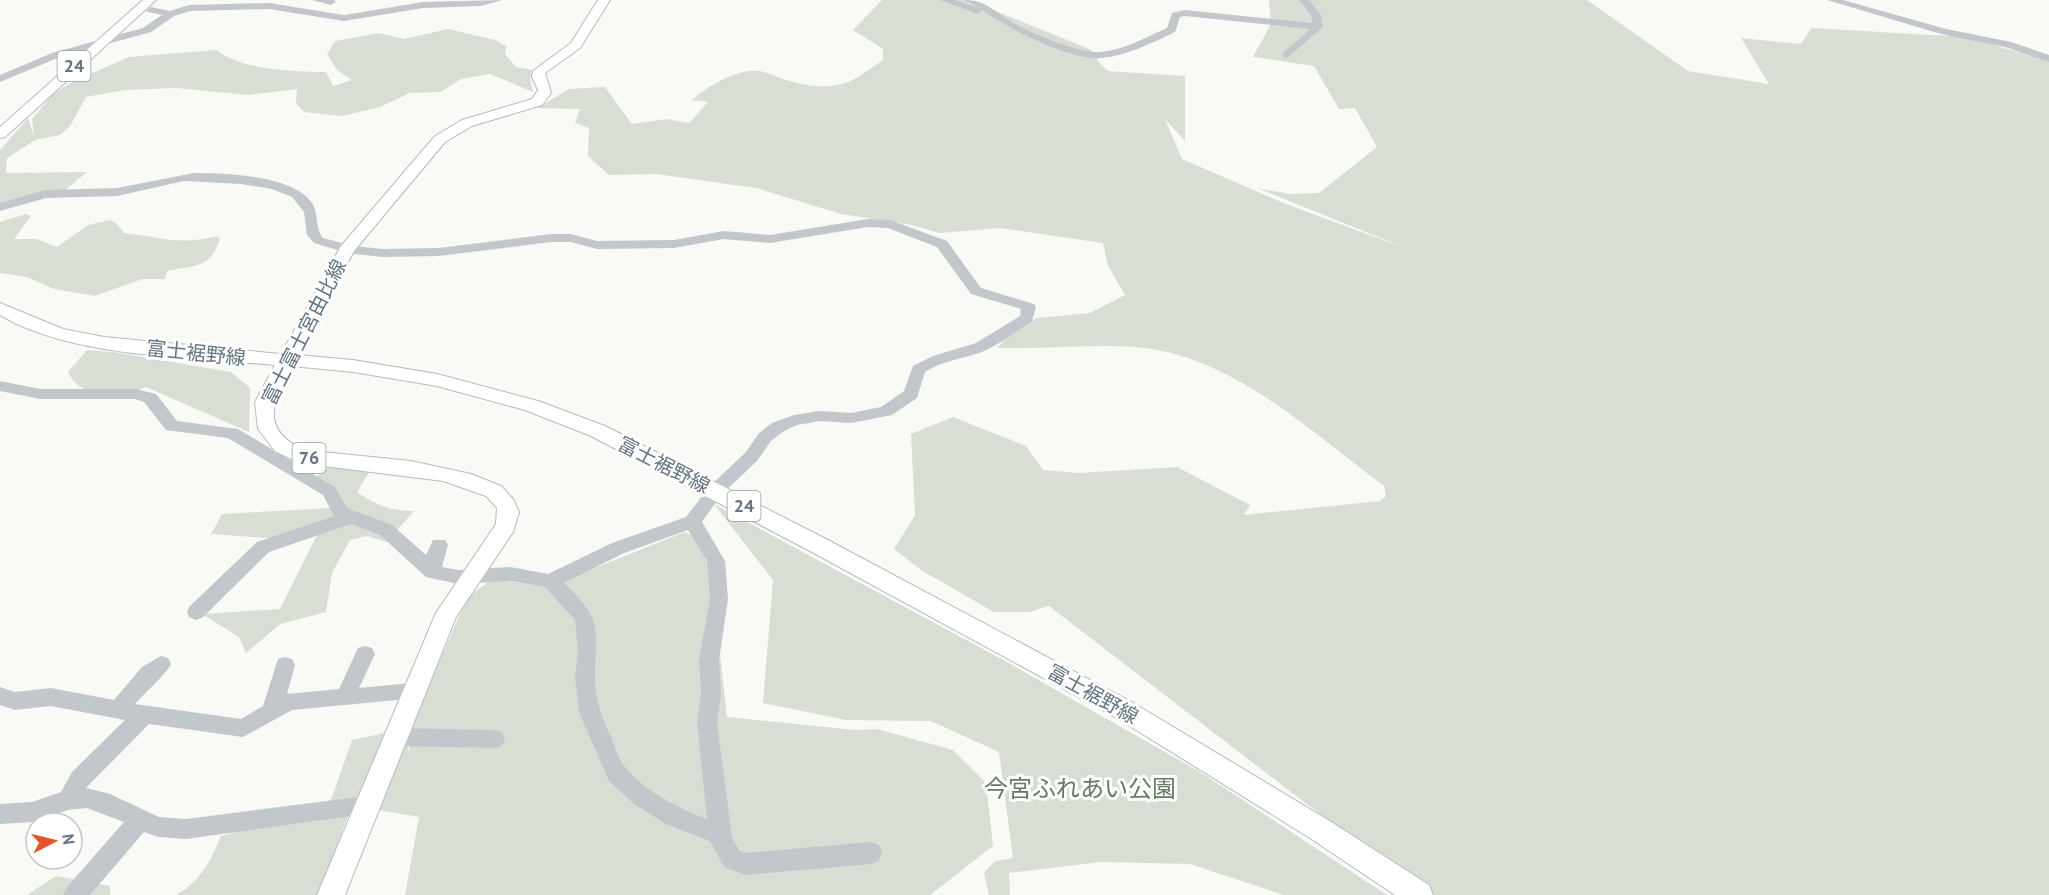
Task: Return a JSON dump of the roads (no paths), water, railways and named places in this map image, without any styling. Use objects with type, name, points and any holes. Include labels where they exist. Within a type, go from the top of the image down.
[{"type":"main road","name":"富士富士宮由比線","points":[[331,895],[411,692],[447,613],[506,526],[509,514],[506,503],[496,493],[460,478],[431,470],[318,460],[299,456],[283,449],[271,438],[264,422],[264,402],[347,249],[446,133],[467,123],[522,109],[541,98],[545,89],[538,77],[539,71],[576,45],[591,17],[604,0]]},
{"type":"main road","name":"24","points":[[0,134],[101,43],[150,5]]},
{"type":"main road","name":"富士裾野線","points":[[0,308],[17,318],[59,333],[104,343],[286,362],[353,366],[426,378],[531,405],[598,431],[715,491],[1126,711],[1319,829],[1419,895]]},
{"type":"street","points":[[317,0],[331,2]]},
{"type":"street","points":[[0,79],[56,55],[147,30],[170,14],[189,8],[232,5],[268,6],[344,18],[418,3],[474,4],[496,0]]},
{"type":"street","points":[[945,0],[960,3],[1038,38],[1099,56],[1138,46],[1170,30],[1176,15],[1185,13],[1318,27]]},
{"type":"street","points":[[970,0],[982,4],[1011,27]]},
{"type":"street","points":[[1304,0],[1316,15],[1318,27]]},
{"type":"street","points":[[1832,0],[1945,32],[2007,44],[2049,58]]},
{"type":"street","points":[[150,5],[170,14]]},
{"type":"street","points":[[1287,55],[1318,27]]},
{"type":"street","points":[[56,55],[70,44]]},
{"type":"street","points":[[0,69],[18,71]]},
{"type":"street","points":[[0,207],[40,195],[119,192],[185,177],[237,180],[274,186],[296,194],[309,207],[314,238],[320,244],[383,253],[439,252],[551,238],[571,238],[597,245],[674,244],[724,235],[770,240],[868,223],[890,224],[942,244],[950,252],[967,282],[976,291],[1029,306],[1027,318],[1000,335],[977,348],[939,357],[918,369],[911,394],[886,411],[851,418],[811,417],[794,420],[778,427],[765,437],[751,457],[715,491],[692,522],[618,548],[550,581]]},
{"type":"street","points":[[0,386],[40,394],[135,394],[150,398],[172,426],[232,433],[329,491],[341,513],[386,530],[433,572],[458,577],[510,574],[550,581],[579,609],[585,620],[588,651],[585,678],[589,712],[617,774],[642,797],[674,817],[721,835]]},
{"type":"street","points":[[196,612],[263,547],[352,518]]},
{"type":"street","points":[[692,522],[709,546],[716,561],[719,599],[709,660],[711,694],[707,722],[721,835],[732,859],[745,864],[871,853]]},
{"type":"street","points":[[433,572],[433,559],[439,545]]},
{"type":"street","points":[[345,697],[365,654]]},
{"type":"street","points":[[118,710],[149,673],[161,664]]},
{"type":"street","points":[[272,711],[285,665]]},
{"type":"street","points":[[0,696],[15,701],[51,697],[118,710],[243,728],[289,702],[411,692]]},
{"type":"street","points":[[68,800],[80,779],[145,714]]},
{"type":"street","points":[[393,737],[495,740]]},
{"type":"street","points":[[0,814],[33,812],[68,800],[87,798],[102,801],[158,827],[186,829],[366,806]]},
{"type":"street","points":[[75,895],[140,820]]},
{"type":"park label","name":"今宮ふれあい公園","points":[[1080,789]]}]
